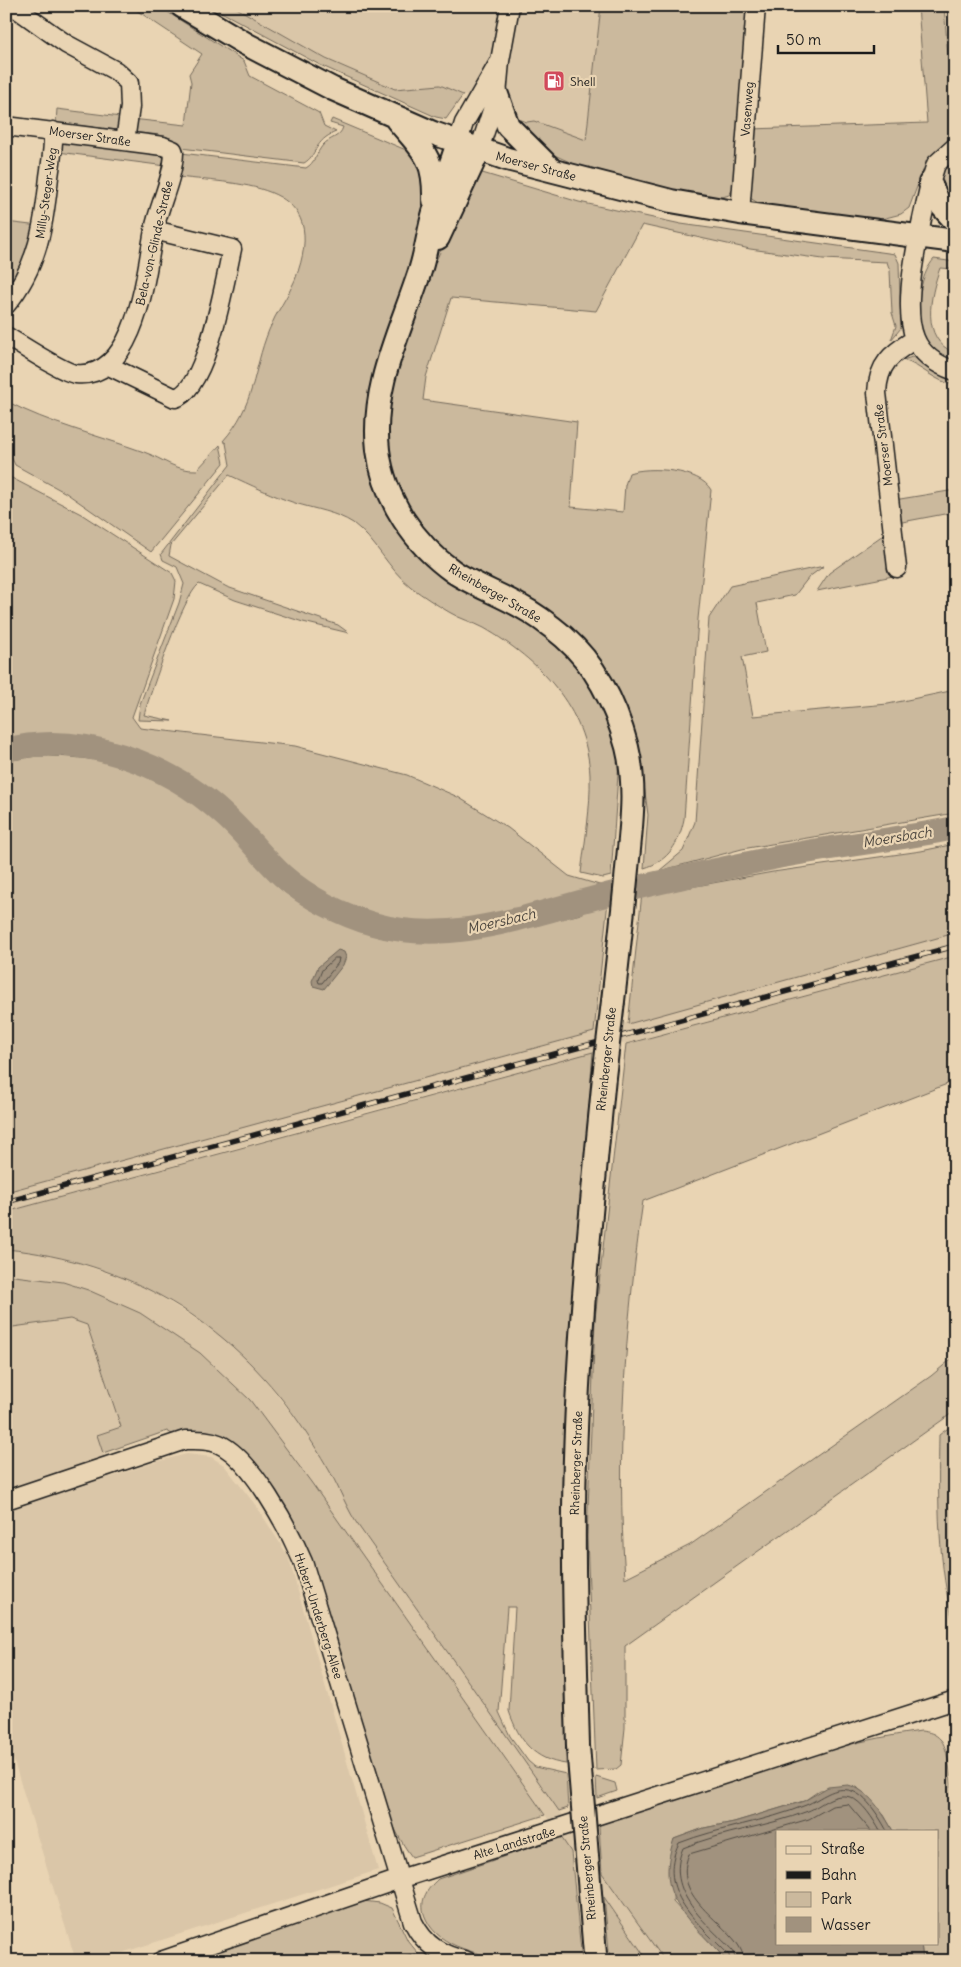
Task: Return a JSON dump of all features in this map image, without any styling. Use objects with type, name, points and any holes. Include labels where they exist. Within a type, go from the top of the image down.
[{"type":"main road","name":"Moerser Straße","points":[[182,6],[268,56],[394,117],[479,150],[552,171],[670,200],[740,213],[955,241]]},
{"type":"main road","points":[[497,95],[508,126],[552,171]]},
{"type":"main road","points":[[394,117],[428,158],[434,177],[434,213]]},
{"type":"main road","name":"Rheinberger Straße","points":[[420,272],[434,213],[458,142]]},
{"type":"main road","name":"Rheinberger Straße","points":[[479,150],[420,272],[382,378],[377,428],[383,475],[402,516],[428,550],[456,572],[522,607],[565,638],[592,669],[607,694],[620,724],[632,770],[633,806],[585,1266],[574,1510],[578,1746],[595,1957]]},
{"type":"main road","points":[[930,183],[939,203],[955,222]]},
{"type":"street","points":[[13,6],[66,44],[116,71],[129,83],[130,107],[125,141]]},
{"type":"street","points":[[479,150],[497,95],[500,61],[510,6]]},
{"type":"street","name":"Vasenweg","points":[[740,213],[756,6]]},
{"type":"street","points":[[458,142],[464,123],[500,61]]},
{"type":"street","name":"Moerser Straße","points":[[6,126],[163,146],[173,150]]},
{"type":"street","name":"Milly-Steger-Weg","points":[[6,305],[18,292],[38,251],[46,207],[53,131]]},
{"type":"street","points":[[955,147],[936,164],[930,183],[910,298],[910,316],[915,339],[924,354],[935,363],[955,371]]},
{"type":"street","name":"Bela-von-Glinde-Straße","points":[[107,365],[121,351],[142,300],[154,230],[174,160],[173,150]]},
{"type":"street","points":[[6,336],[75,374],[94,372],[107,365],[175,398],[182,396],[194,382],[204,360],[232,249],[154,230]]},
{"type":"street","name":"Moerser Straße","points":[[897,568],[876,393],[877,379],[881,368],[898,349],[915,339]]},
{"type":"street","name":"Hubert-Underberg-Allee","points":[[6,1500],[185,1440],[209,1440],[231,1452],[241,1461],[286,1526],[303,1562],[414,1922],[425,1942],[441,1953],[467,1961]]},
{"type":"street","name":"Alte Landstraße","points":[[161,1961],[400,1879],[955,1704]]},
{"type":"shaded area","points":[[233,6],[601,6],[586,141],[534,121],[527,122],[440,85],[395,89],[326,59]]},
{"type":"shaded area","points":[[955,933],[955,956],[351,1116],[6,1212],[6,1192]]},
{"type":"shaded area","points":[[6,1249],[30,1251],[72,1261],[119,1277],[152,1291],[224,1337],[252,1363],[299,1423],[329,1470],[356,1522],[665,1961],[648,1961],[311,1482],[250,1400],[200,1353],[140,1313],[88,1290],[63,1282],[6,1275]]},
{"type":"shaded area","points":[[70,1319],[87,1325],[121,1428],[98,1436],[111,1477],[187,1454],[211,1457],[224,1465],[257,1507],[288,1556],[378,1870],[97,1961],[76,1961],[6,1736],[6,1328]]},
{"type":"green space","points":[[130,6],[158,6],[244,61],[250,76],[319,113],[324,126],[336,132],[324,139],[304,163],[181,148],[172,139],[160,135],[132,132],[132,119],[186,125],[191,82],[189,74],[202,54]]},
{"type":"green space","points":[[210,6],[233,6],[326,59],[395,89],[440,85],[463,95],[446,119],[436,117],[320,65]]},
{"type":"green space","points":[[601,6],[633,6],[633,9],[665,11],[665,6],[748,6],[734,187],[729,195],[719,198],[655,186],[574,164],[550,153],[513,117],[527,122],[534,121],[586,140]]},
{"type":"green space","points":[[918,6],[944,6],[950,82],[955,92],[955,140],[933,156],[923,171],[909,208],[901,214],[878,220],[763,206],[750,198],[751,129],[927,123]]},
{"type":"green space","points":[[57,109],[121,117],[118,130],[56,123]]},
{"type":"green space","points":[[332,119],[418,155],[428,171],[424,227],[379,357],[371,383],[367,408],[366,434],[387,512],[537,627],[574,661],[594,689],[611,724],[619,760],[611,876],[603,878],[581,873],[590,800],[590,775],[587,751],[580,728],[570,707],[541,671],[523,655],[484,628],[453,614],[411,587],[395,572],[369,538],[353,523],[332,513],[278,497],[229,475],[171,545],[169,556],[227,587],[338,625],[349,633],[303,622],[235,600],[199,584],[192,592],[176,624],[144,715],[172,721],[138,720],[140,704],[179,603],[184,584],[177,567],[163,560],[161,554],[230,465],[226,443],[223,441],[234,427],[248,401],[263,345],[275,317],[295,280],[304,248],[302,224],[292,206],[276,195],[254,187],[178,177],[181,168],[181,153],[306,168],[323,145],[342,131],[343,127],[330,123]]},
{"type":"green space","points":[[62,142],[165,156],[166,166],[58,152]]},
{"type":"green space","points":[[955,153],[955,217],[944,191],[942,178],[948,163]]},
{"type":"green space","points":[[479,172],[579,202],[681,224],[895,254],[899,263],[901,328],[891,340],[896,326],[892,313],[890,271],[887,262],[823,259],[750,249],[642,225],[596,311],[451,298],[426,377],[423,400],[577,422],[571,507],[623,512],[625,485],[629,473],[638,471],[661,470],[685,474],[705,483],[711,490],[698,619],[684,819],[672,850],[660,861],[644,868],[648,815],[641,762],[611,684],[430,538],[402,495],[391,465],[387,429],[391,391],[400,353],[413,314],[429,276]]},
{"type":"green space","points":[[6,222],[39,226],[6,299]]},
{"type":"green space","points":[[934,259],[955,262],[955,269],[940,268],[933,291],[931,316],[936,338],[955,353],[955,361],[941,356],[930,346],[923,333],[919,302],[922,285]]},
{"type":"green space","points":[[912,357],[943,375],[955,379],[955,385],[941,381],[903,360]]},
{"type":"green space","points":[[6,401],[74,429],[144,452],[182,469],[197,470],[220,445],[224,463],[151,552],[66,493],[15,465],[6,446]]},
{"type":"green space","points":[[6,475],[81,514],[172,573],[176,581],[174,599],[132,717],[140,728],[295,746],[407,775],[458,797],[508,828],[569,876],[603,886],[523,909],[467,920],[412,922],[384,917],[343,902],[317,888],[293,871],[222,800],[195,780],[167,763],[105,740],[73,735],[40,735],[6,740]]},
{"type":"green space","points":[[955,490],[955,512],[897,523],[894,500]]},
{"type":"green space","points":[[883,535],[889,536],[893,576],[817,591],[829,573]]},
{"type":"green space","points":[[824,566],[809,577],[795,595],[757,603],[766,652],[742,657],[753,716],[888,704],[955,690],[955,813],[742,849],[659,871],[683,851],[695,822],[709,618],[730,586]]},
{"type":"green space","points":[[37,756],[83,758],[104,762],[125,767],[165,783],[203,808],[213,817],[267,876],[287,894],[332,920],[365,933],[395,940],[419,942],[489,936],[581,914],[593,905],[608,901],[594,1032],[6,1192],[6,761]]},
{"type":"green space","points":[[955,844],[955,933],[628,1024],[642,893],[648,891],[658,893],[773,872],[921,851]]},
{"type":"green space","points":[[955,956],[955,1081],[643,1201],[631,1295],[624,1389],[621,1483],[625,1578],[690,1545],[931,1376],[955,1356],[955,1411],[625,1646],[625,1728],[621,1765],[616,1769],[596,1770],[587,1537],[595,1319],[626,1044]]},
{"type":"green space","points":[[593,1052],[575,1283],[563,1567],[566,1764],[545,1758],[529,1747],[513,1722],[509,1711],[515,1607],[507,1607],[499,1712],[510,1736],[528,1761],[535,1767],[566,1774],[568,1808],[559,1811],[360,1528],[314,1445],[271,1385],[240,1354],[207,1326],[171,1302],[133,1282],[93,1267],[50,1256],[6,1249],[6,1212]]},
{"type":"green space","points":[[6,1275],[63,1282],[88,1290],[140,1313],[200,1353],[250,1400],[311,1482],[545,1815],[412,1857],[397,1833],[380,1791],[332,1623],[311,1564],[286,1517],[246,1456],[175,1436],[167,1431],[103,1453],[97,1435],[121,1427],[87,1325],[70,1319],[6,1328]]},
{"type":"green space","points":[[955,1423],[955,1628],[945,1580],[940,1532],[939,1435]]},
{"type":"green space","points":[[921,1731],[932,1733],[941,1740],[947,1754],[951,1778],[955,1845],[955,1961],[923,1961],[921,1944],[938,1944],[938,1830],[892,1830],[884,1815],[857,1787],[820,1790],[804,1801],[734,1822],[704,1828],[674,1839],[673,1902],[727,1961],[665,1961],[602,1873],[599,1825],[758,1770],[839,1747]]},
{"type":"green space","points":[[596,1777],[615,1783],[617,1791],[597,1798]]},
{"type":"green space","points":[[561,1837],[571,1852],[582,1961],[509,1961],[462,1948],[441,1937],[432,1929],[424,1913],[423,1902],[427,1892],[438,1879]]},
{"type":"green space","points":[[604,1897],[648,1961],[610,1961]]},
{"type":"green space","points":[[363,1901],[380,1903],[392,1908],[408,1941],[418,1953],[394,1961],[186,1961]]},
{"type":"water","points":[[338,950],[344,952],[346,957],[343,965],[324,989],[313,986],[312,981],[318,967]]},
{"type":"water","points":[[848,1785],[862,1791],[880,1810],[892,1830],[776,1830],[776,1944],[921,1944],[923,1961],[727,1961],[679,1908],[672,1894],[668,1878],[669,1860],[674,1839],[704,1828],[734,1822],[804,1801],[828,1787]]},
{"type":"waterway","name":"Moersbach","points":[[6,750],[34,745],[64,745],[93,748],[122,756],[150,767],[177,780],[201,796],[231,821],[283,876],[303,892],[349,916],[373,924],[402,930],[430,932],[487,926],[664,881],[729,867],[955,828]]},
{"type":"railway","points":[[6,1202],[955,946]]},
{"type":"place","name":"Shell","points":[[554,81]]}]
